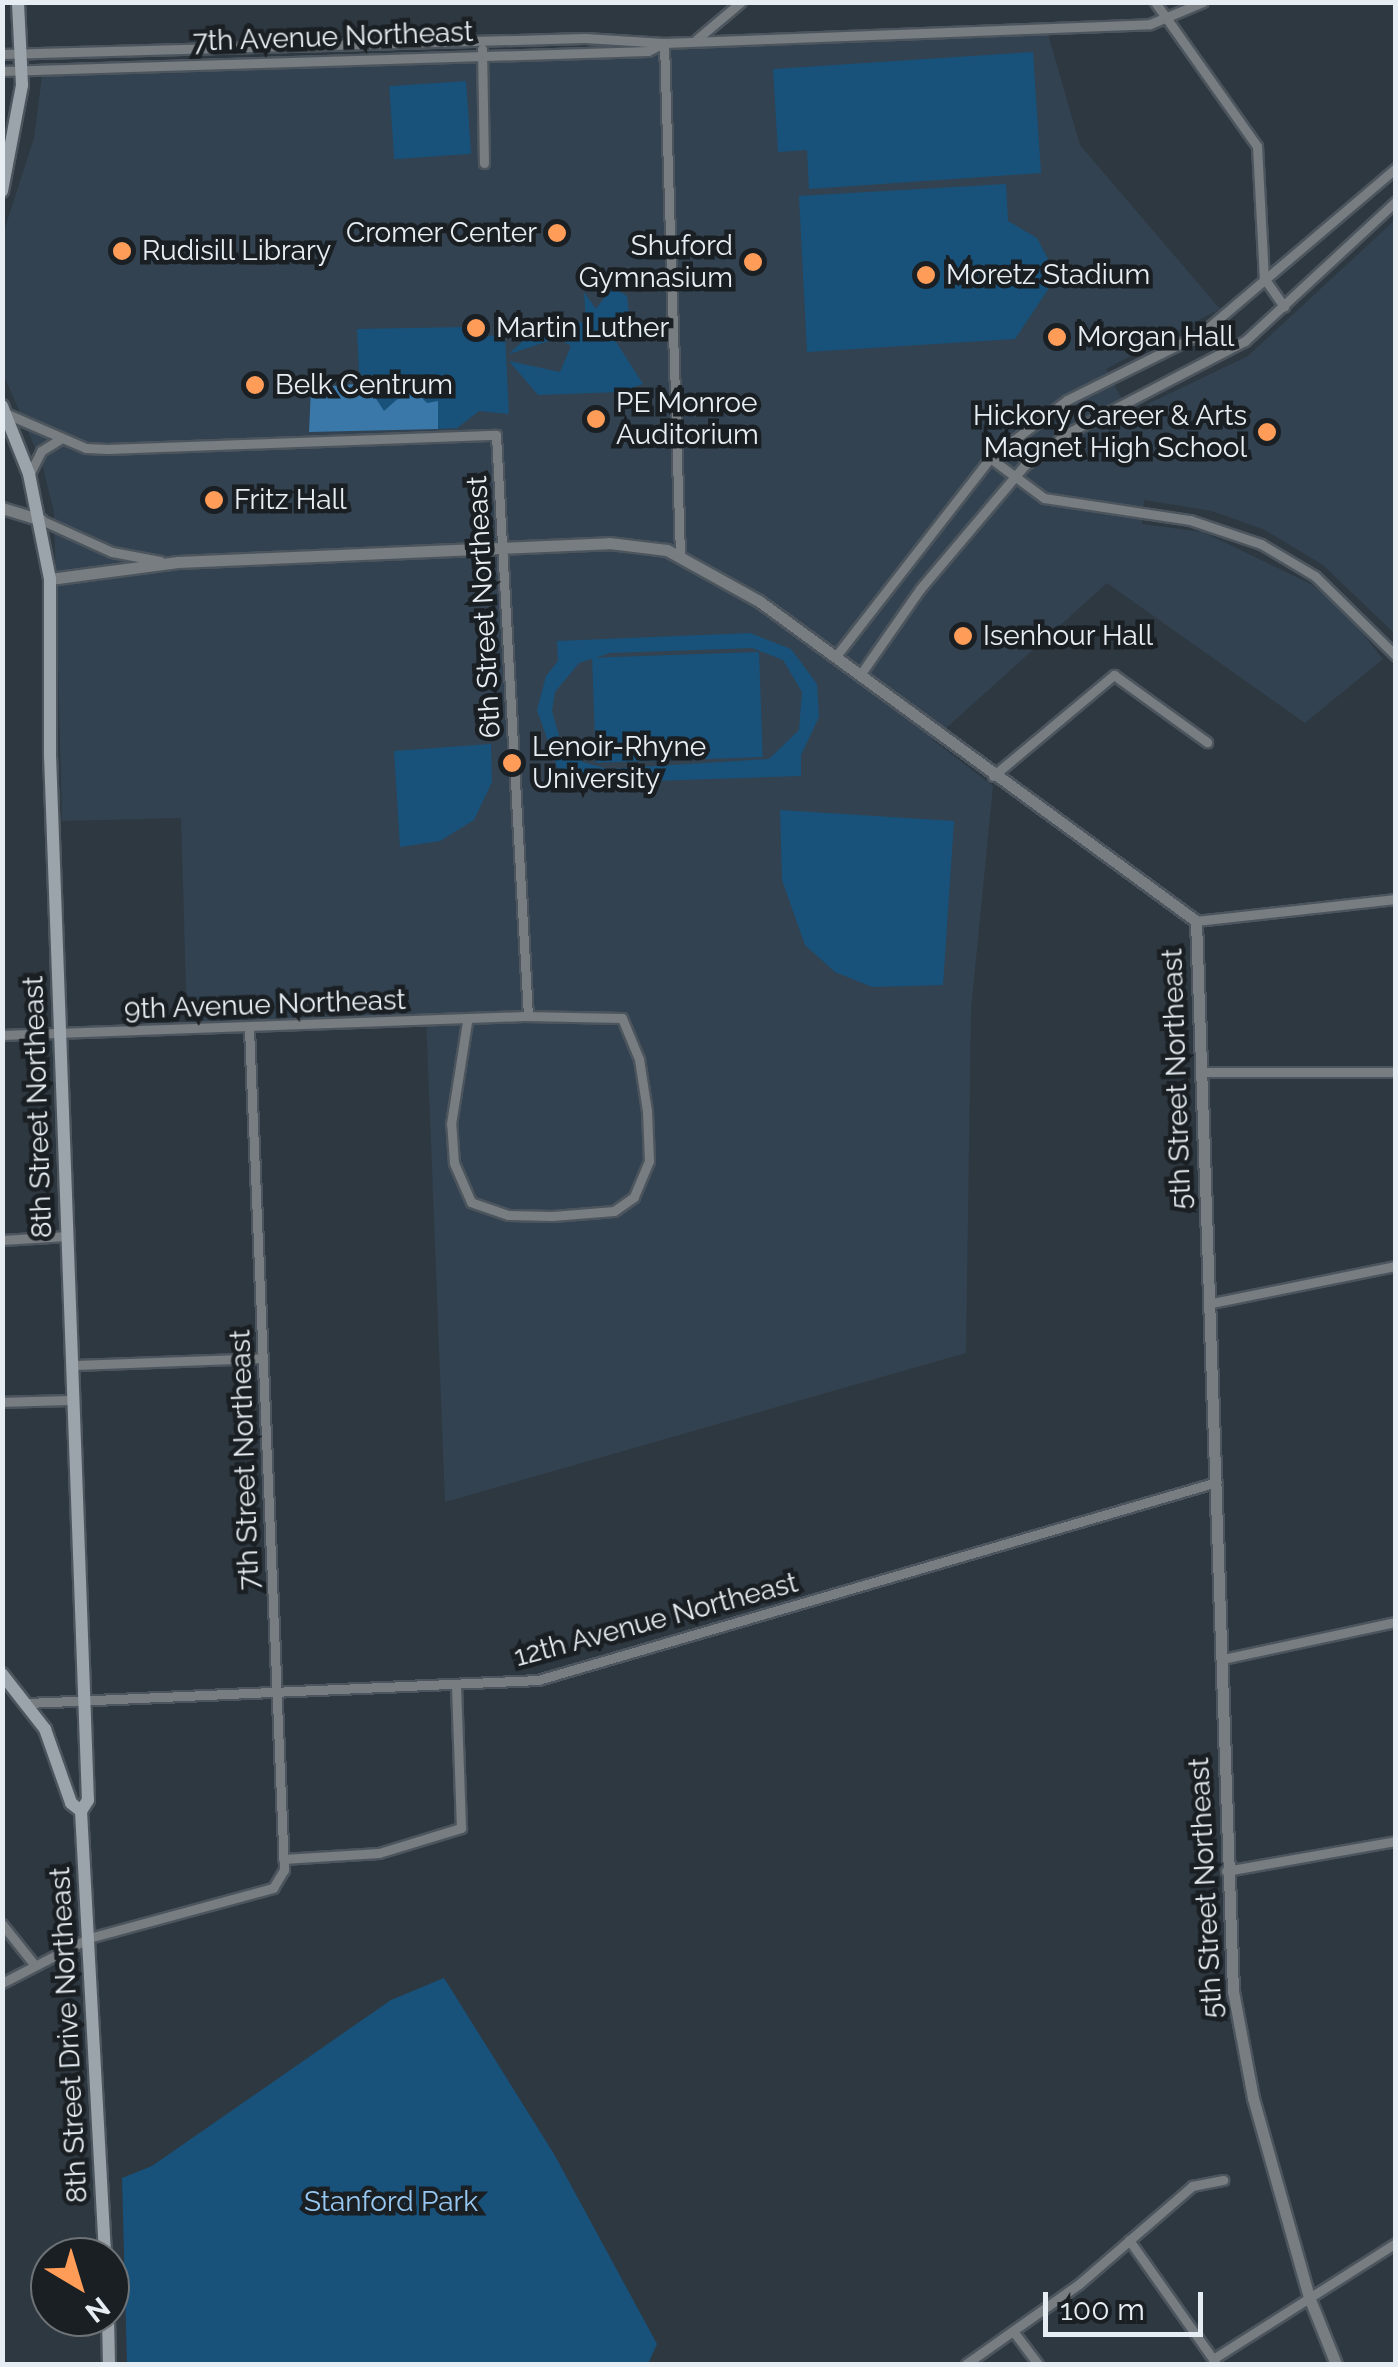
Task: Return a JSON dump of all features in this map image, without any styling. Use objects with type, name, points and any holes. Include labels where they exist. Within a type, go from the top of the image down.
[{"type":"main road","points":[[2,191],[16,131],[20,70],[18,2]]},
{"type":"main road","name":"8th Street Northeast","points":[[5,410],[29,474],[50,579],[61,1034],[88,1800],[81,1810]]},
{"type":"main road","points":[[2,1674],[28,1703],[57,1754],[71,1803],[81,1810]]},
{"type":"main road","name":"8th Street Drive Northeast","points":[[81,1810],[104,2237]]},
{"type":"main road","points":[[108,2337],[109,2364]]},
{"type":"street","points":[[695,40],[741,2]]},
{"type":"street","points":[[1155,2],[1257,146],[1264,278],[1284,307]]},
{"type":"street","name":"7th Avenue Northeast","points":[[2,54],[482,42],[664,42],[1168,20],[1204,2]]},
{"type":"street","points":[[482,42],[484,163]]},
{"type":"street","name":"7th Avenue Northeast","points":[[2,71],[648,51],[664,42]]},
{"type":"street","points":[[50,579],[178,562],[504,547],[609,543],[680,554],[664,42]]},
{"type":"street","points":[[836,656],[990,458],[1096,383],[1202,333],[1396,168]]},
{"type":"street","points":[[860,674],[1011,479],[1068,433],[1245,341],[1396,201]]},
{"type":"street","points":[[5,410],[60,439],[41,452],[29,474]]},
{"type":"street","name":"6th Street Northeast","points":[[60,439],[107,449],[496,436],[528,1016]]},
{"type":"street","points":[[990,458],[1011,479],[1059,502],[1190,520],[1261,544],[1315,576],[1396,656]]},
{"type":"street","points":[[2,508],[41,520],[112,552],[178,562]]},
{"type":"street","name":"5th Street Northeast","points":[[680,554],[836,656],[993,776],[1196,920],[1220,1482],[1226,1871],[1241,2047],[1309,2297],[1336,2364]]},
{"type":"street","points":[[993,776],[1114,675],[1207,742]]},
{"type":"street","points":[[1196,920],[1396,899]]},
{"type":"street","points":[[467,1022],[452,1124],[454,1163],[471,1202],[508,1214],[614,1211],[634,1197],[649,1162],[639,1059],[622,1018],[528,1016]]},
{"type":"street","name":"9th Avenue Northeast","points":[[2,1035],[248,1030],[528,1016]]},
{"type":"street","name":"7th Street Northeast","points":[[89,1938],[276,1886],[283,1859],[248,1030]]},
{"type":"street","points":[[1202,1072],[1396,1072]]},
{"type":"street","points":[[2,1240],[68,1236]]},
{"type":"street","points":[[1212,1303],[1396,1266]]},
{"type":"street","points":[[72,1365],[264,1358]]},
{"type":"street","points":[[2,1402],[74,1400]]},
{"type":"street","name":"12th Avenue Northeast","points":[[28,1703],[456,1688],[555,1676],[1220,1482]]},
{"type":"street","points":[[1223,1659],[1396,1622]]},
{"type":"street","points":[[283,1859],[379,1853],[461,1828],[456,1688]]},
{"type":"street","points":[[1226,1871],[1396,1841]]},
{"type":"street","points":[[2,1924],[33,1963]]},
{"type":"street","points":[[2,1983],[33,1963],[89,1938]]},
{"type":"street","points":[[966,2364],[1129,2240],[1197,2182],[1223,2180]]},
{"type":"street","points":[[1129,2240],[1215,2362],[1396,2243]]},
{"type":"street","points":[[1013,2330],[1038,2364]]},
{"type":"shaded area","name":"Lenoir-Rhyne University","points":[[1048,34],[1080,145],[1220,309],[1106,369],[1129,413],[1248,356],[1395,220],[1395,634],[1323,565],[1265,530],[1212,511],[1144,500],[1142,524],[1203,532],[1311,584],[1344,610],[1383,659],[1305,723],[1107,583],[933,740],[993,786],[971,1010],[966,1353],[445,1502],[426,1015],[187,1022],[181,818],[62,821],[54,512],[42,464],[3,373],[2,237],[34,138],[42,76]]},
{"type":"shaded area","points":[[366,383],[384,411],[411,387],[427,403],[438,401],[438,429],[309,432],[311,388]]},
{"type":"green space","points":[[1033,52],[1041,173],[809,189],[807,150],[778,152],[773,69]]},
{"type":"green space","points":[[466,81],[471,154],[394,159],[389,86]]},
{"type":"green space","name":"Moretz Stadium","points":[[1006,184],[1008,221],[1037,238],[1050,263],[1049,288],[1015,339],[807,352],[799,196]]},
{"type":"green space","points":[[612,287],[627,296],[629,313],[604,323],[643,384],[620,392],[538,395],[509,361],[560,372],[571,346],[558,338],[509,354],[542,323],[586,322],[584,292],[596,309]]},
{"type":"green space","points":[[467,327],[468,337],[505,335],[509,414],[479,411],[457,428],[438,429],[438,402],[384,412],[359,371],[357,329]]},
{"type":"green space","points":[[750,633],[791,649],[817,684],[819,717],[801,755],[801,776],[563,784],[537,710],[546,676],[558,661],[557,641]],"holes":[[[752,648],[783,660],[802,692],[799,730],[769,759],[608,769],[583,762],[560,739],[552,711],[555,692],[579,663],[610,653]]]},
{"type":"green space","points":[[759,652],[763,757],[596,763],[592,658]]},
{"type":"green space","points":[[491,744],[492,782],[474,820],[440,841],[400,847],[394,751]]},
{"type":"green space","points":[[780,810],[954,821],[943,985],[872,987],[835,972],[805,945],[782,880]]},
{"type":"green space","name":"Stanford Park","points":[[444,1978],[554,2154],[657,2344],[648,2364],[127,2364],[130,2237],[124,2237],[122,2178],[152,2166],[391,2000]]},
{"type":"place","name":"Cromer Center","points":[[557,233]]},
{"type":"place","name":"Rudisill Library","points":[[122,251]]},
{"type":"place","name":"Shuford Gymnasium","points":[[753,262]]},
{"type":"place","name":"Moretz Stadium","points":[[926,275]]},
{"type":"place","name":"Martin Luther","points":[[476,328]]},
{"type":"place","name":"Morgan Hall","points":[[1057,337]]},
{"type":"place","name":"Belk Centrum","points":[[255,385]]},
{"type":"place","name":"PE Monroe Auditorium","points":[[596,419]]},
{"type":"place","name":"Hickory Career & Arts Magnet High School","points":[[1267,432]]},
{"type":"place","name":"Fritz Hall","points":[[214,500]]},
{"type":"place","name":"Isenhour Hall","points":[[963,636]]},
{"type":"place","name":"Lenoir-Rhyne University","points":[[512,763]]}]
